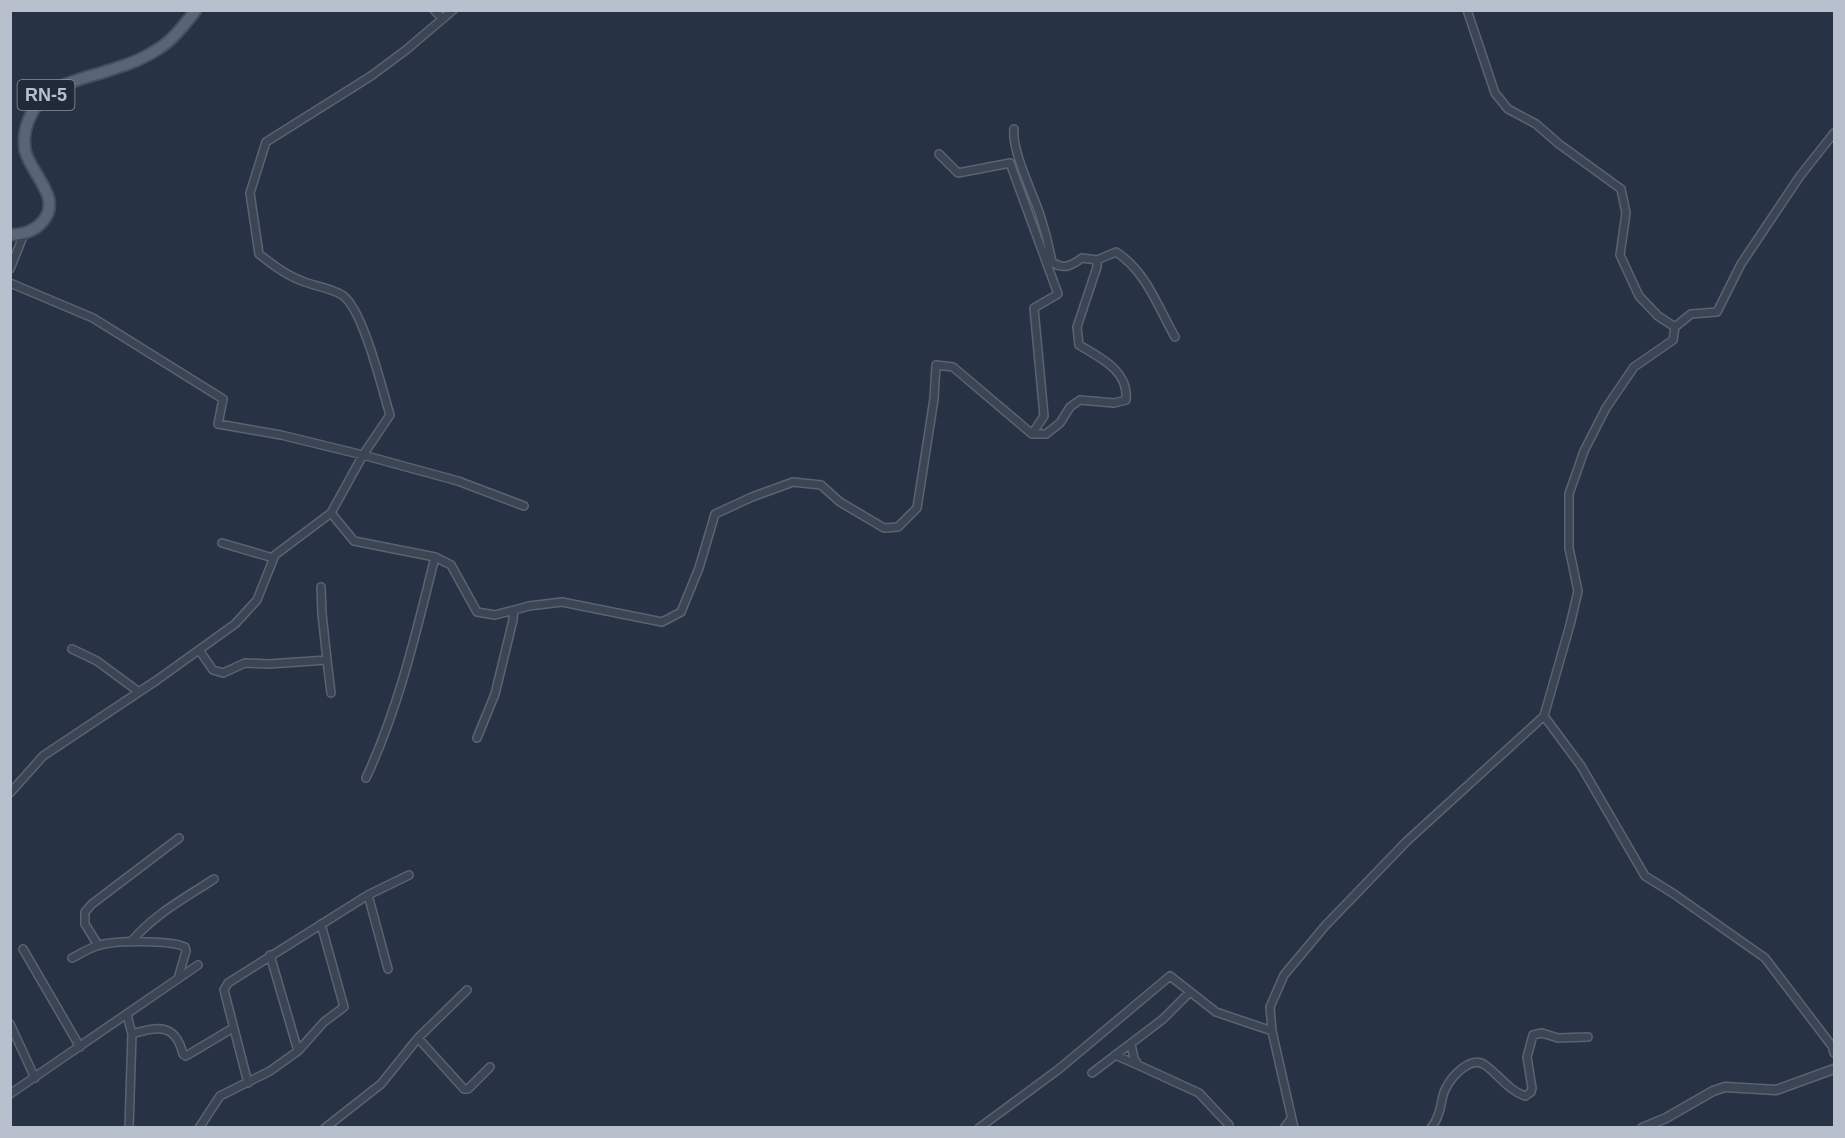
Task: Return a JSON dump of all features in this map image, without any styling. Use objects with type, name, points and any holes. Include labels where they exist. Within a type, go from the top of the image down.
[{"type":"main road","name":"RN-5","points":[[24,234],[40,225],[46,218],[49,208],[49,200],[44,187],[26,153],[26,131],[33,110],[45,97],[74,80],[118,68],[158,50],[196,10]]},
{"type":"main road","points":[[10,235],[24,234]]},
{"type":"street","points":[[434,10],[443,20]]},
{"type":"street","points":[[10,793],[43,756],[235,624],[257,600],[273,558],[331,513],[363,455],[390,415],[366,338],[355,311],[343,295],[300,280],[278,269],[259,254],[250,192],[266,142],[371,76],[453,10]]},
{"type":"street","points":[[1467,10],[1495,93],[1508,109],[1536,124],[1559,144],[1621,189],[1626,213],[1620,255],[1639,296],[1658,316],[1675,327]]},
{"type":"street","points":[[1014,129],[1013,135],[1022,169],[1046,234],[1052,261],[1059,266],[1070,267],[1082,258],[1097,260],[1116,252],[1128,260],[1143,280],[1175,337]]},
{"type":"street","points":[[1294,1128],[1272,1032],[1270,1007],[1284,975],[1325,926],[1407,841],[1544,716],[1578,591],[1569,548],[1569,494],[1584,450],[1606,408],[1634,367],[1673,340],[1675,327],[1691,314],[1717,312],[1741,264],[1800,176],[1834,133]]},
{"type":"street","points":[[939,154],[958,173],[1010,164],[1058,294],[1034,308],[1044,416],[1032,434]]},
{"type":"street","points":[[10,269],[24,234]]},
{"type":"street","points":[[331,513],[354,541],[435,557],[451,565],[477,612],[495,615],[529,606],[562,602],[662,622],[681,612],[699,568],[715,514],[752,497],[793,482],[821,485],[840,502],[884,528],[898,527],[917,508],[934,399],[936,365],[953,367],[1032,434],[1046,434],[1060,423],[1070,407],[1080,400],[1114,403],[1126,400],[1128,388],[1115,367],[1079,345],[1077,327],[1097,267],[1097,260]]},
{"type":"street","points":[[10,283],[93,318],[223,399],[218,424],[281,435],[363,455],[458,481],[524,506]]},
{"type":"street","points":[[222,543],[273,558]]},
{"type":"street","points":[[366,778],[381,746],[398,697],[435,557]]},
{"type":"street","points":[[321,587],[331,693]]},
{"type":"street","points":[[477,738],[495,694],[514,610]]},
{"type":"street","points":[[72,649],[97,661],[139,692]]},
{"type":"street","points":[[199,650],[213,670],[223,673],[245,663],[269,664],[327,660]]},
{"type":"street","points":[[1544,716],[1581,766],[1645,876],[1765,958],[1832,1046],[1834,1053]]},
{"type":"street","points":[[98,945],[85,924],[85,912],[92,904],[179,838]]},
{"type":"street","points":[[248,1083],[224,990],[233,979],[270,955],[368,895],[409,875]]},
{"type":"street","points":[[131,942],[141,930],[165,911],[214,879]]},
{"type":"street","points":[[368,895],[388,969]]},
{"type":"street","points":[[199,1128],[220,1096],[270,1071],[298,1051],[324,1022],[344,1007],[321,924]]},
{"type":"street","points":[[72,958],[98,945],[160,942],[185,947],[186,951],[178,979]]},
{"type":"street","points":[[23,949],[80,1047]]},
{"type":"street","points":[[270,955],[298,1051]]},
{"type":"street","points":[[10,1094],[198,965]]},
{"type":"street","points":[[979,1128],[1059,1069],[1170,976],[1216,1012],[1272,1032]]},
{"type":"street","points":[[325,1128],[381,1084],[418,1038],[467,990]]},
{"type":"street","points":[[1092,1074],[1163,1019],[1190,992]]},
{"type":"street","points":[[127,1015],[132,1034],[129,1128]]},
{"type":"street","points":[[10,1024],[35,1078]]},
{"type":"street","points":[[132,1034],[151,1029],[167,1029],[186,1056],[233,1028]]},
{"type":"street","points":[[1431,1128],[1438,1115],[1446,1088],[1463,1068],[1471,1063],[1482,1062],[1511,1089],[1525,1096],[1531,1092],[1532,1088],[1527,1057],[1533,1035],[1542,1033],[1558,1038],[1588,1037]]},
{"type":"street","points":[[418,1038],[464,1089],[468,1089],[490,1067]]},
{"type":"street","points":[[1131,1044],[1138,1065]]},
{"type":"street","points":[[1115,1055],[1199,1093],[1229,1125]]},
{"type":"street","points":[[1642,1128],[1725,1087],[1776,1090],[1834,1069]]},
{"type":"street","points":[[1284,1128],[1291,1119]]}]
